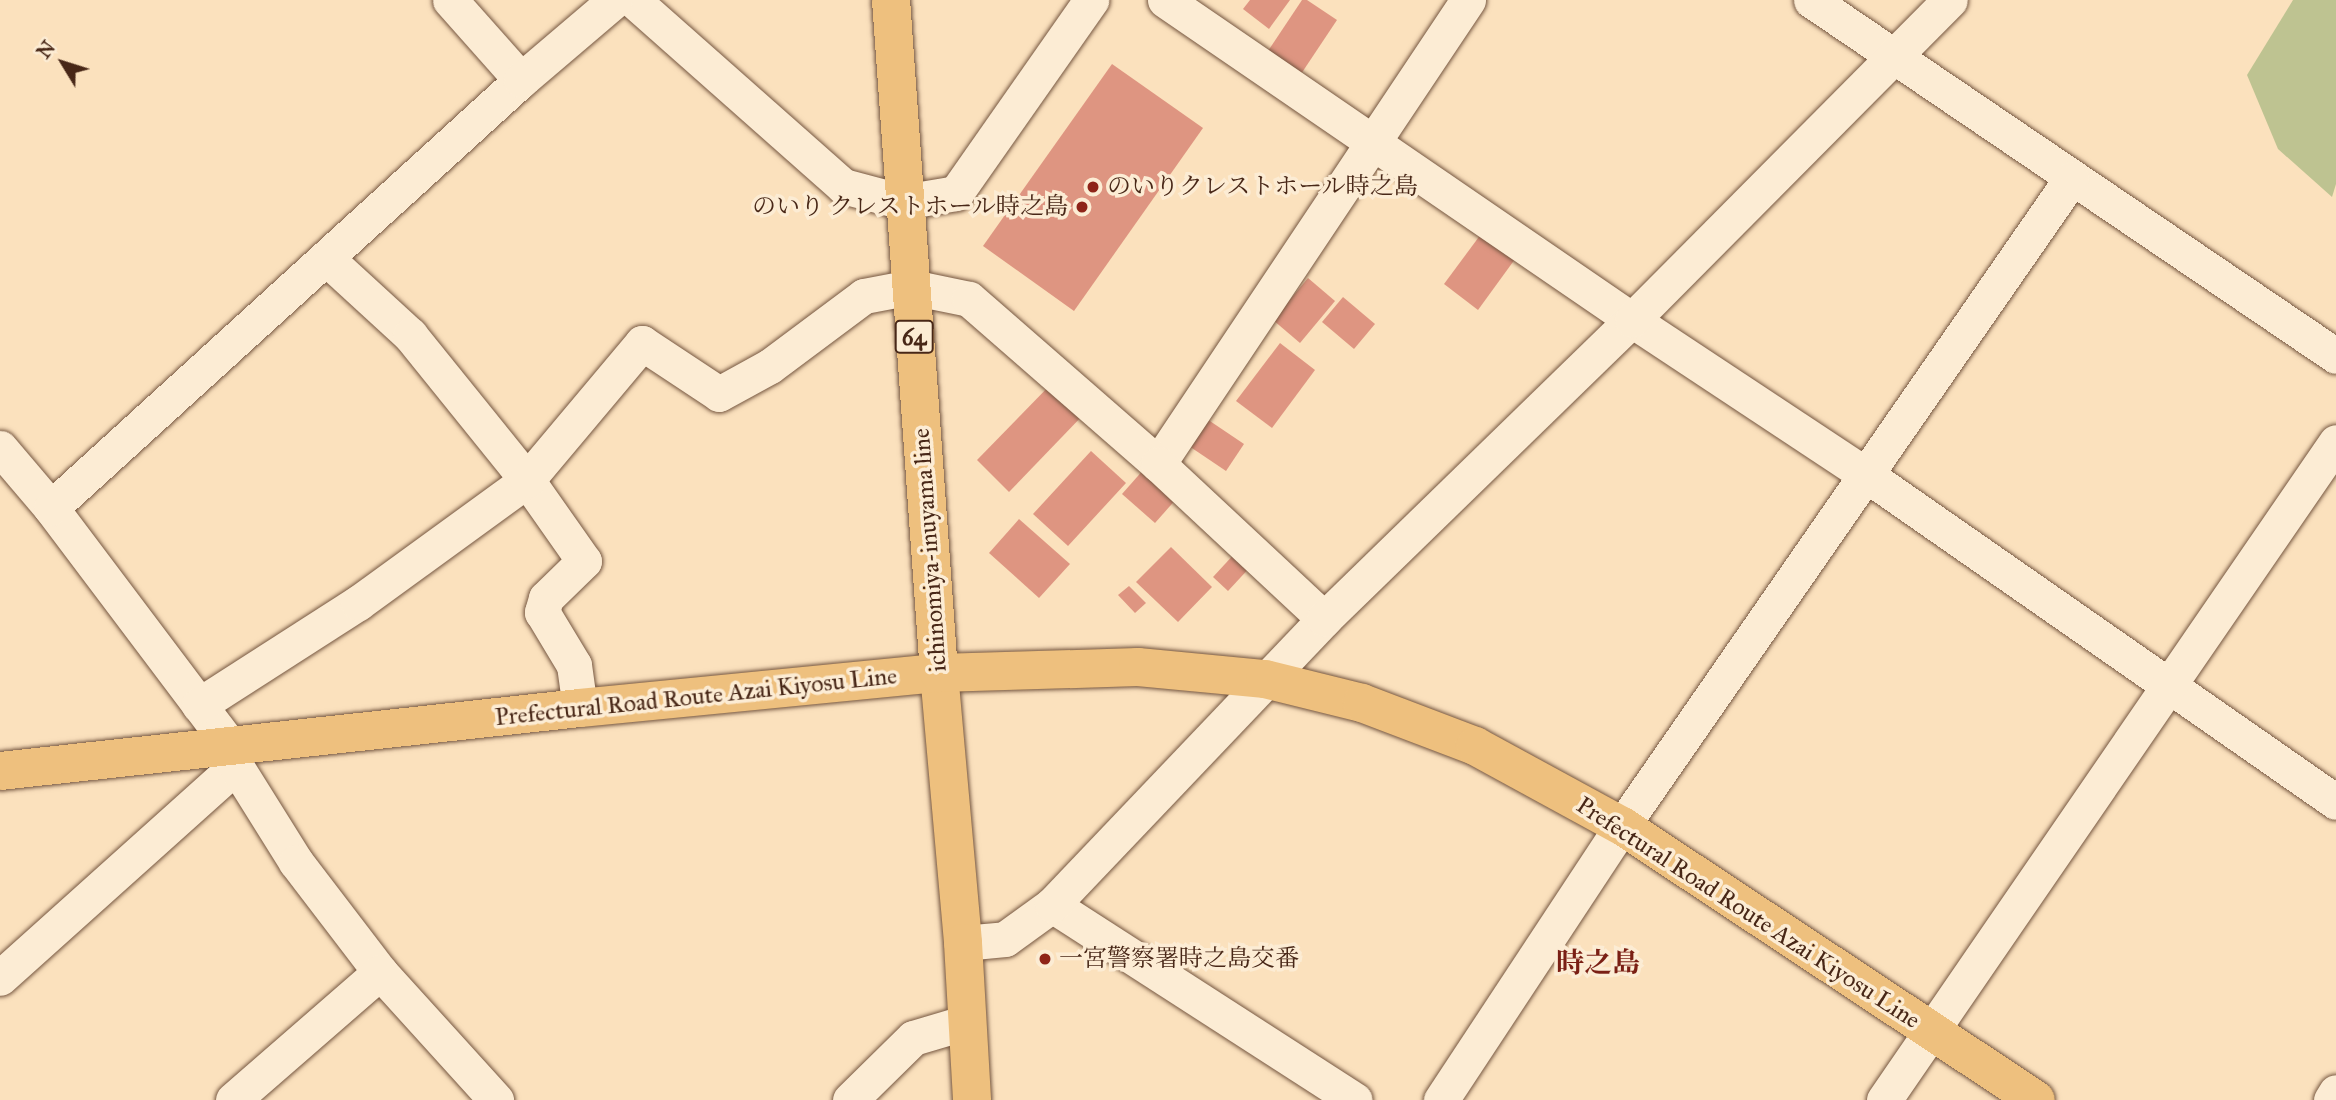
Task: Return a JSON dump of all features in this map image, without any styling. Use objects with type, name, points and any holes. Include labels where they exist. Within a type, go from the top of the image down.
[{"type":"main road","name":"ichinomiya-inuyama line","points":[[891,0],[903,202],[939,673],[963,943],[972,1100]]},
{"type":"main road","name":"Prefectural Road Route Azai Kiyosu Line","points":[[0,771],[233,757],[580,708],[939,673],[1138,667],[1265,679],[1362,703],[1475,746],[1622,826],[2036,1100]]},
{"type":"street","points":[[450,0],[521,80]]},
{"type":"street","points":[[51,508],[521,80],[615,0]]},
{"type":"street","points":[[633,0],[843,186],[903,202],[956,193],[1091,0]]},
{"type":"street","points":[[1165,0],[1632,320],[1868,476],[2336,802]]},
{"type":"street","points":[[1158,464],[1468,0]]},
{"type":"street","points":[[1811,0],[2071,179],[2336,356]]},
{"type":"street","points":[[963,943],[1005,939],[1052,905],[1324,619],[1632,320],[1950,0]]},
{"type":"street","points":[[1441,1100],[1622,826],[1868,476],[2071,179]]},
{"type":"street","points":[[326,258],[410,335],[527,480],[584,561],[546,598],[542,612],[574,665],[580,708]]},
{"type":"street","points":[[199,705],[358,603],[527,480],[642,342],[719,394],[770,366],[864,296],[911,287],[969,299],[1158,464],[1324,619]]},
{"type":"street","points":[[1884,1100],[2336,442]]},
{"type":"street","points":[[0,448],[51,508],[199,705],[296,862],[380,972],[496,1100]]},
{"type":"street","points":[[8,957],[233,757]]},
{"type":"street","points":[[1052,905],[1354,1100]]},
{"type":"street","points":[[233,1100],[380,972]]},
{"type":"street","points":[[850,1100],[913,1038],[967,1022]]},
{"type":"street","points":[[2330,1100],[2336,1092]]},
{"type":"green space","points":[[2293,0],[2336,0],[2336,184],[2332,197],[2278,149],[2247,75]]},
{"type":"building","points":[[1250,0],[1290,0],[1269,29],[1243,9]]},
{"type":"building","points":[[1302,0],[1307,0],[1337,20],[1299,77],[1266,54]]},
{"type":"building","name":"のいりクレストホール時之島","points":[[1112,64],[1203,128],[1074,311],[983,246]]},
{"type":"building","points":[[1484,230],[1518,255],[1478,310],[1444,284]]},
{"type":"building","points":[[1308,278],[1335,301],[1300,343],[1273,320]]},
{"type":"building","points":[[1343,297],[1375,324],[1354,349],[1322,322]]},
{"type":"building","points":[[1280,343],[1315,370],[1272,428],[1236,401]]},
{"type":"building","points":[[1054,381],[1086,412],[1009,492],[977,460]]},
{"type":"building","points":[[1198,413],[1244,444],[1226,471],[1180,440]]},
{"type":"building","points":[[1091,451],[1126,483],[1068,546],[1033,514]]},
{"type":"building","points":[[1145,468],[1178,497],[1155,523],[1122,494]]},
{"type":"building","points":[[1019,519],[1070,564],[1039,598],[989,553]]},
{"type":"building","points":[[1171,547],[1212,587],[1178,622],[1136,582]]},
{"type":"building","points":[[1237,551],[1253,564],[1228,591],[1213,577]]},
{"type":"building","points":[[1129,586],[1146,603],[1135,613],[1118,595]]},
{"type":"place","name":"のいりクレストホール時之島","points":[[1093,187]]},
{"type":"place","name":"のいり クレストホール時之島","points":[[1082,207]]},
{"type":"place","name":"一宮警察署時之島交番","points":[[1045,959]]},
{"type":"district","name":"時之島","points":[[1598,963]]}]
